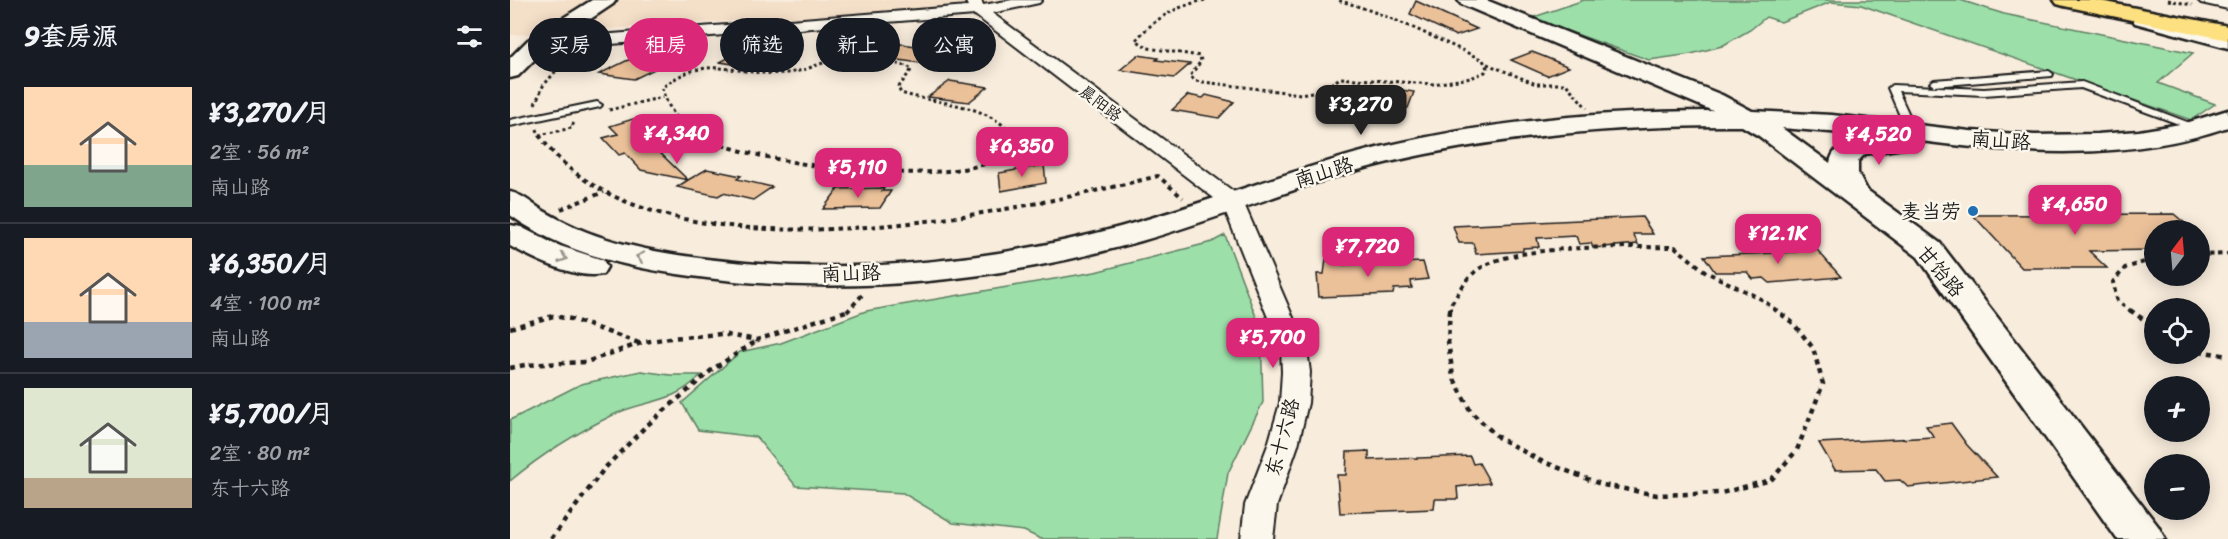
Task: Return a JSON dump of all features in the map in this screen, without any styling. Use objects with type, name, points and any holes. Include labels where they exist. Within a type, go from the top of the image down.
[{"type":"main road","points":[[515,50],[590,0]]},
{"type":"main road","points":[[515,50],[606,0]]},
{"type":"main road","name":"甘饴路","points":[[1468,0],[1667,81],[1760,125],[1929,250],[2142,539]]},
{"type":"main road","points":[[2064,0],[2228,18]]},
{"type":"main road","points":[[2127,6],[2228,33]]},
{"type":"main road","points":[[2127,6],[2191,33],[2228,41]]},
{"type":"main road","points":[[1641,120],[1665,116],[1674,105],[1667,81]]},
{"type":"main road","name":"南山路","points":[[512,236],[543,251],[584,265],[702,287],[766,291],[867,289],[1010,277],[1133,248],[1200,229],[1235,209],[1317,172],[1451,140],[1508,131],[1641,120],[1760,125],[1814,131],[1993,141],[2093,143],[2137,139],[2198,128],[2228,118]]},
{"type":"main road","name":"南山路","points":[[510,201],[544,225],[570,238],[609,251],[662,262],[733,272],[781,275],[927,270],[1011,261],[1235,209],[1390,166],[1471,148],[1587,134],[1760,125]]},
{"type":"main road","name":"南山路","points":[[1910,136],[2001,152],[2109,154],[2156,150],[2228,135]]},
{"type":"main road","points":[[1855,195],[1844,173],[1844,159],[1857,147],[1910,136]]},
{"type":"street","points":[[515,50],[1034,0]]},
{"type":"street","points":[[2206,0],[2228,4]]},
{"type":"street","name":"晨阳路","points":[[976,5],[1235,209]]},
{"type":"street","name":"东十六路","points":[[1235,209],[1294,350],[1296,372],[1294,403],[1283,445],[1261,505],[1257,539]]},
{"type":"street","points":[[512,236],[544,225]]},
{"type":"lane","points":[[1908,88],[1930,84],[2049,75]]},
{"type":"lane","points":[[1910,136],[1892,88],[1984,92],[2082,85],[2198,128]]},
{"type":"lane","points":[[510,123],[597,105]]},
{"type":"path","points":[[1205,0],[1172,9],[1142,32],[1136,40],[1140,45],[1151,49],[1192,52],[1200,56],[1201,61],[1190,76],[1195,81],[1300,94],[1322,90],[1340,78],[1349,77],[1433,84],[1471,78],[1485,72],[1486,64]]},
{"type":"path","points":[[1337,0],[1373,10],[1457,48],[1486,64],[1536,84],[1566,84],[1601,122]]},
{"type":"path","points":[[851,56],[899,63],[912,69],[898,88],[901,93],[979,109],[994,117],[1018,139],[1008,153],[997,159],[970,166],[927,171],[844,171],[739,153],[707,141],[691,132],[663,97],[662,88],[669,81],[700,68],[716,66],[789,74],[836,58],[851,56]]},
{"type":"path","points":[[555,72],[543,86],[532,112],[539,136],[587,183],[634,205],[680,217],[744,228],[819,231],[984,213],[1070,198],[1158,176],[1187,201]]},
{"type":"path","points":[[1675,247],[1706,272],[1763,300],[1793,323],[1812,348],[1823,384],[1797,450],[1771,480],[1721,493],[1657,495],[1603,485],[1539,460],[1499,438],[1471,412],[1453,377],[1448,340],[1450,305],[1475,272],[1497,260],[1521,255],[1563,250],[1675,247]]},
{"type":"path","points":[[2210,255],[2228,254]]},
{"type":"path","points":[[2144,262],[2125,268],[2113,282],[2117,301],[2144,320]]},
{"type":"path","points":[[551,539],[555,530],[573,514],[589,488],[648,425],[729,356],[760,339],[847,312],[867,289]]},
{"type":"path","points":[[510,328],[553,316],[571,319],[639,344]]},
{"type":"path","points":[[510,368],[525,365],[586,362],[639,344],[670,338],[722,334],[760,339]]},
{"type":"path","points":[[2210,353],[2228,356]]},
{"type":"shaded area","points":[[510,0],[1006,0],[985,5],[779,18],[720,18],[720,22],[708,22],[708,18],[624,18],[624,28],[612,29],[612,18],[528,18],[528,34],[510,35]]},
{"type":"green space","points":[[1584,0],[1960,0],[2004,14],[2193,53],[2158,83],[2215,104],[2191,120],[1861,5],[1831,2],[1781,22],[1766,17],[1750,30],[1722,46],[1691,54],[1649,60],[1531,18]]},
{"type":"green space","points":[[1225,235],[1261,330],[1263,402],[1228,473],[1217,539],[1041,539],[1024,531],[953,523],[903,493],[796,486],[756,437],[698,430],[682,403],[740,352],[781,343],[866,311],[1095,272],[1212,242]]},
{"type":"green space","points":[[641,371],[670,375],[701,375],[680,392],[627,409],[587,428],[560,444],[510,481],[510,420],[581,384]]},
{"type":"building","points":[[1416,1],[1477,29],[1456,36],[1410,14]]},
{"type":"building","points":[[900,44],[912,45],[912,62],[900,60]]},
{"type":"building","points":[[1532,52],[1569,67],[1547,76],[1511,60]]},
{"type":"building","points":[[1138,55],[1158,58],[1156,60],[1190,64],[1174,78],[1120,70]]},
{"type":"building","points":[[624,62],[624,72],[648,72],[634,79],[599,74],[612,72],[612,68]]},
{"type":"building","points":[[950,81],[988,87],[969,102],[928,97]]},
{"type":"building","points":[[1383,87],[1414,92],[1408,108],[1358,103],[1365,88],[1382,90]]},
{"type":"building","points":[[1188,95],[1203,98],[1206,95],[1234,102],[1219,118],[1172,110]]},
{"type":"building","points":[[633,119],[655,140],[649,142],[688,180],[641,170],[625,153],[619,155],[603,138],[618,134],[610,126]]},
{"type":"building","points":[[1044,165],[1046,183],[1001,191],[999,173]]},
{"type":"building","points":[[707,169],[741,176],[737,179],[772,187],[753,200],[723,193],[718,196],[677,187]]},
{"type":"building","points":[[884,188],[882,191],[891,191],[880,208],[823,209],[838,189]]},
{"type":"building","points":[[2174,214],[2181,220],[2144,220],[2144,250],[2089,251],[2107,268],[2022,268],[1973,215]]},
{"type":"building","points":[[1642,217],[1653,234],[1633,234],[1638,244],[1593,248],[1591,243],[1579,244],[1576,236],[1537,238],[1539,247],[1523,248],[1523,251],[1476,254],[1473,243],[1459,243],[1453,226]]},
{"type":"building","points":[[1811,243],[1841,277],[1770,283],[1764,278],[1753,279],[1747,272],[1715,272],[1704,256],[1796,252],[1791,245]]},
{"type":"building","points":[[1326,259],[1343,259],[1343,265],[1423,262],[1428,279],[1411,281],[1412,288],[1394,289],[1393,294],[1319,297],[1317,274],[1324,274]]},
{"type":"building","points":[[1951,423],[1967,445],[1997,477],[1908,487],[1900,480],[1885,481],[1876,469],[1835,470],[1819,443],[1934,437],[1926,426]]},
{"type":"building","points":[[1369,451],[1369,460],[1470,456],[1473,464],[1479,463],[1490,483],[1457,487],[1458,499],[1435,499],[1434,509],[1340,513],[1337,475],[1346,475],[1347,452]]},
{"type":"place","name":"麦当劳","points":[[1973,211]]}]
